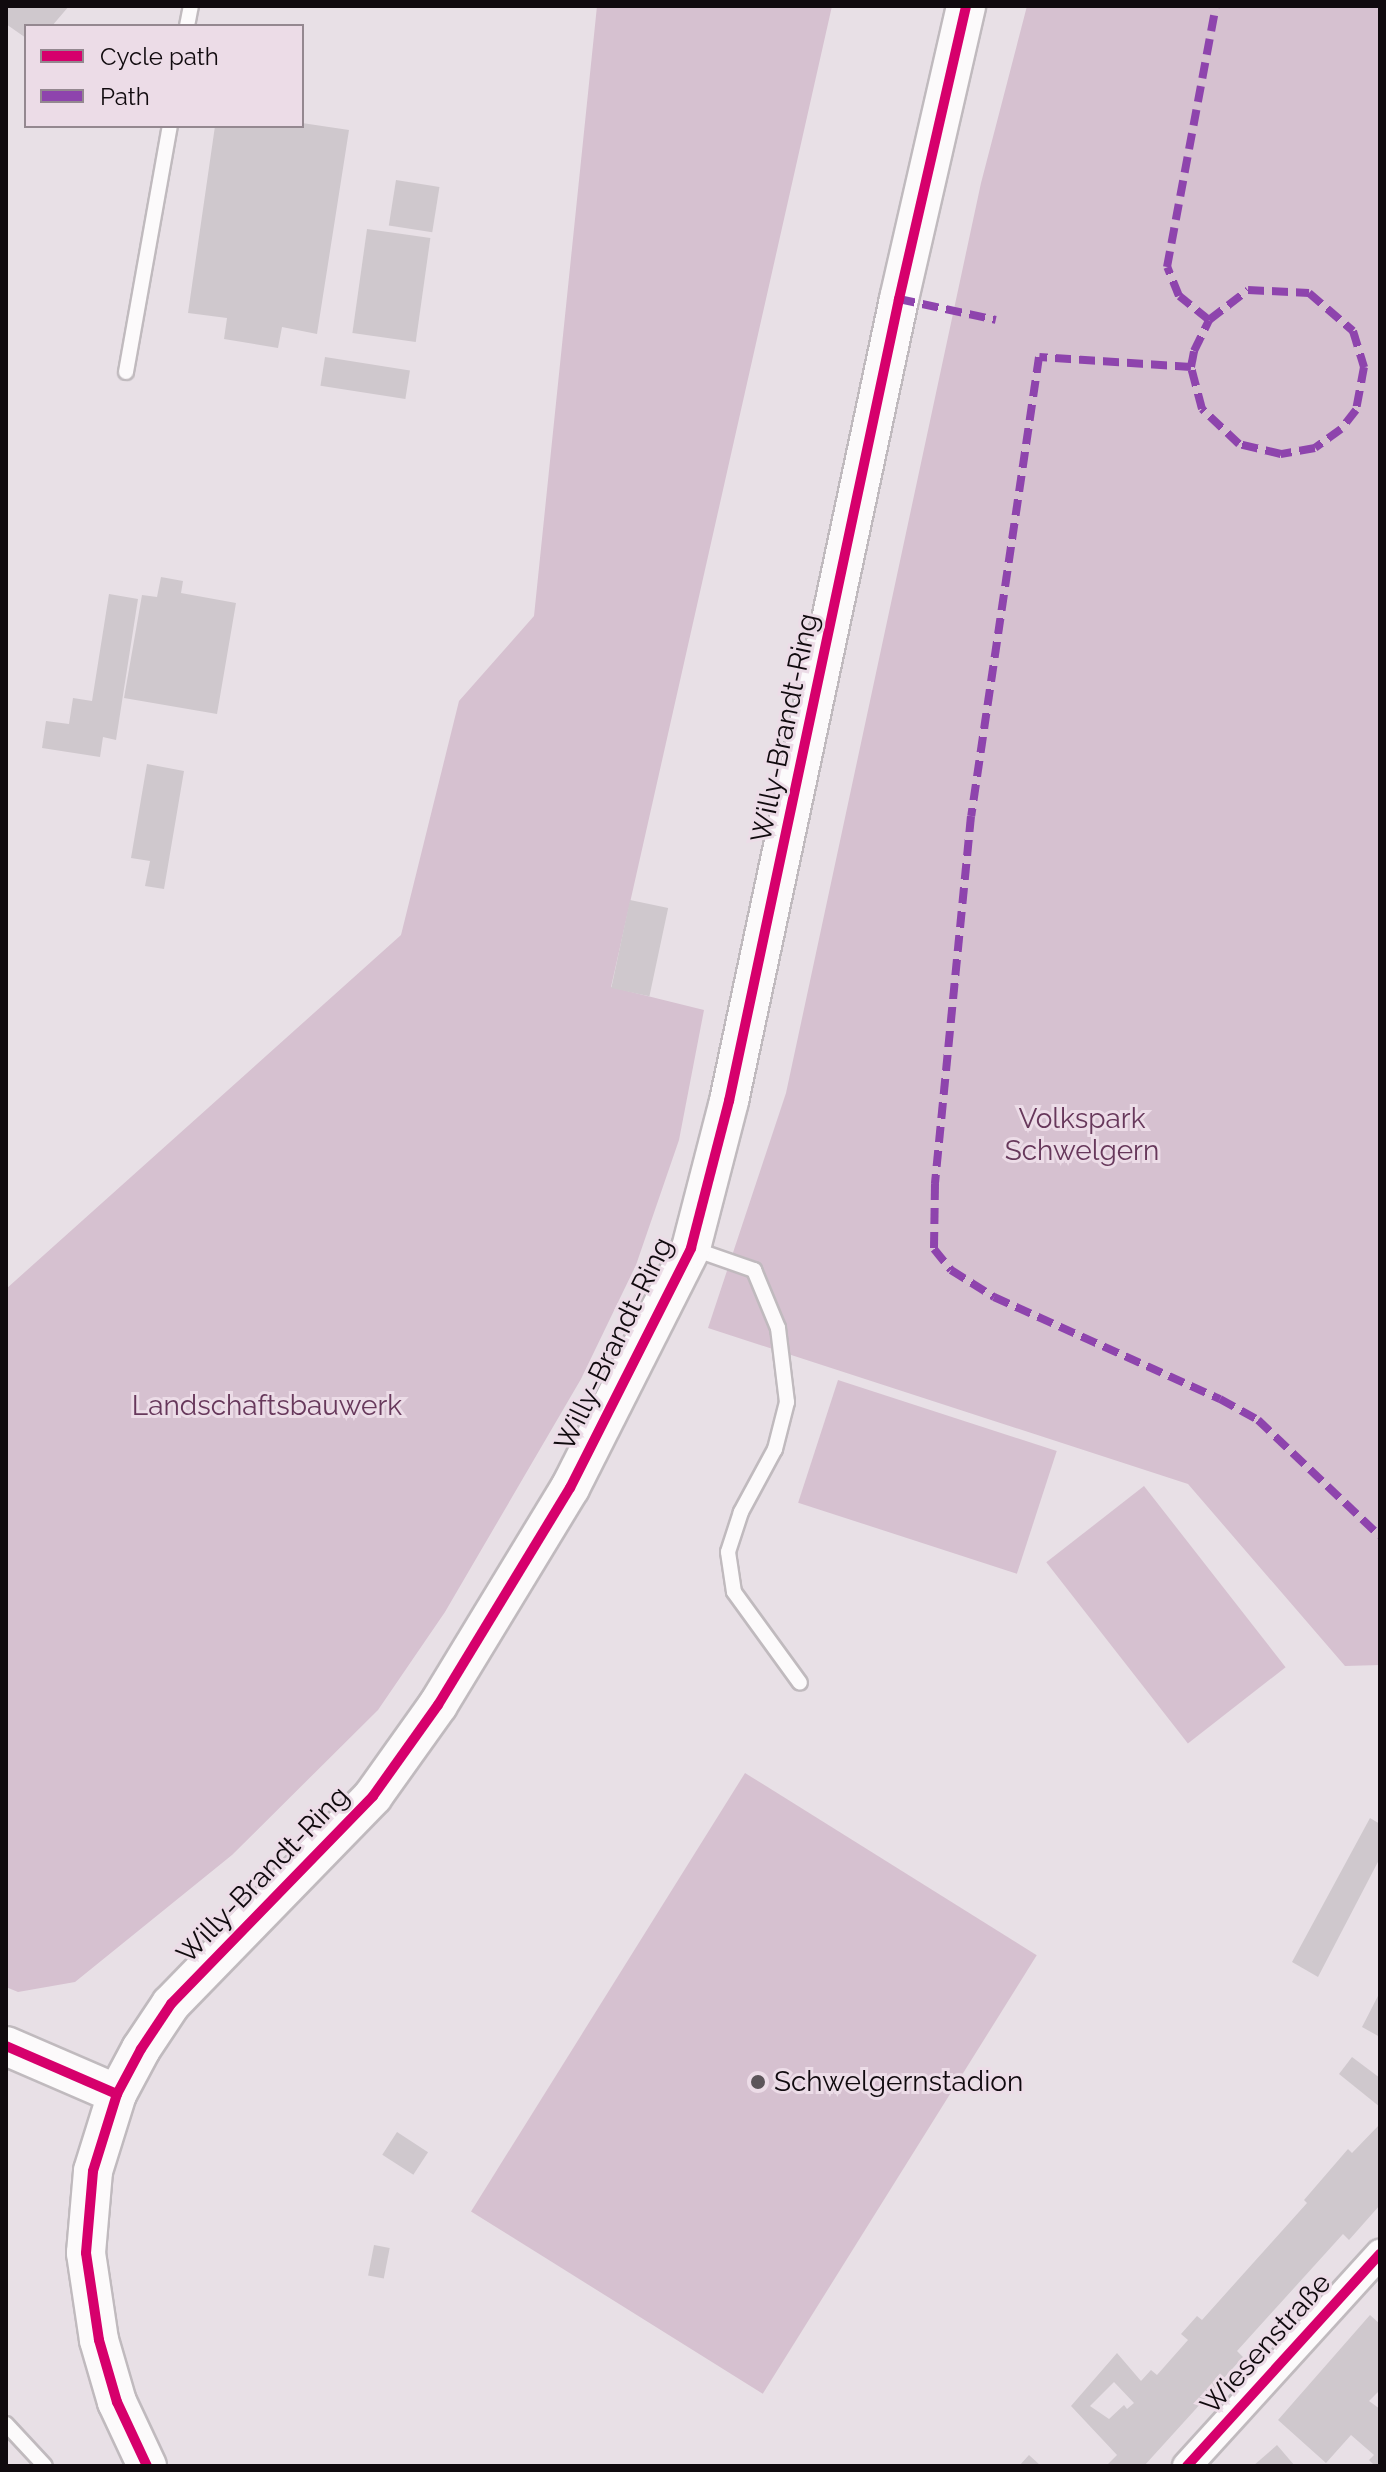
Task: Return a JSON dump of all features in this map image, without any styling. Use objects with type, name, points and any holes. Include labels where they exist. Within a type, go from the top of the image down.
[{"type":"main road","name":"Willy-Brandt-Ring","points":[[147,2466],[117,2402],[99,2340],[86,2253],[93,2171],[117,2094],[141,2049],[171,2004],[373,1796],[438,1705],[570,1488],[691,1248],[729,1101],[899,299],[966,6]]},
{"type":"main road","points":[[6,2046],[117,2094]]},
{"type":"street","name":"Wiesenstraße","points":[[1187,2466],[1380,2254]]},
{"type":"lane","points":[[126,372],[170,128]]},
{"type":"lane","points":[[691,1248],[754,1270],[778,1328],[787,1402],[775,1449],[741,1512],[728,1552],[734,1592],[800,1683]]},
{"type":"lane","points":[[6,2424],[45,2466]]},
{"type":"green space","name":"Landschaftsbauwerk","points":[[597,6],[832,6],[611,987],[704,1010],[679,1140],[636,1265],[581,1379],[445,1612],[378,1710],[232,1855],[75,1982],[18,1992],[6,1987],[6,1289],[401,935],[459,701],[534,616]]},
{"type":"green space","name":"Volkspark Schwelgern","points":[[1027,6],[1380,6],[1380,1665],[1345,1666],[1188,1484],[708,1328],[786,1093],[981,183]]},
{"type":"green space","points":[[838,1380],[1057,1451],[1017,1574],[798,1503]]},
{"type":"green space","points":[[1144,1486],[1286,1667],[1188,1744],[1046,1562]]},
{"type":"green space","points":[[745,1773],[1037,1955],[763,2394],[471,2211]]},
{"type":"building","points":[[6,6],[69,6],[54,24],[24,24],[24,37],[6,24]]},
{"type":"building","points":[[304,123],[349,130],[317,334],[282,327],[278,348],[224,339],[227,318],[188,313],[215,128],[304,128]]},
{"type":"building","points":[[396,180],[439,187],[432,232],[389,225]]},
{"type":"building","points":[[367,229],[430,238],[416,342],[352,333]]},
{"type":"building","points":[[325,357],[410,370],[405,399],[320,386]]},
{"type":"building","points":[[161,577],[183,581],[181,593],[236,603],[217,714],[124,698],[142,595],[157,597]]},
{"type":"building","points":[[109,594],[138,599],[116,740],[103,737],[100,757],[42,748],[46,721],[69,724],[73,698],[92,701]]},
{"type":"building","points":[[147,764],[184,771],[164,889],[145,886],[150,861],[131,858]]},
{"type":"building","points":[[630,900],[668,908],[649,996],[611,988]]},
{"type":"building","points":[[1370,1818],[1380,1824],[1380,1858],[1318,1977],[1292,1962]]},
{"type":"building","points":[[1380,1992],[1380,2037],[1362,2027]]},
{"type":"building","points":[[1352,2057],[1380,2078],[1380,2107],[1339,2074]]},
{"type":"building","points":[[1380,2124],[1380,2205],[1349,2240],[1343,2234],[1237,2351],[1243,2357],[1144,2466],[1106,2466],[1117,2455],[1071,2406],[1117,2353],[1141,2381],[1151,2370],[1157,2375],[1188,2340],[1181,2334],[1197,2316],[1202,2320],[1307,2203],[1304,2200],[1348,2149],[1352,2153]],"holes":[[[1114,2382],[1134,2403],[1127,2409],[1124,2405],[1109,2419],[1090,2406]]]},
{"type":"building","points":[[397,2132],[428,2152],[413,2175],[382,2155]]},
{"type":"building","points":[[374,2245],[390,2248],[384,2278],[368,2275]]},
{"type":"building","points":[[1370,2315],[1380,2324],[1380,2390],[1369,2401],[1380,2409],[1380,2466],[1369,2460],[1374,2455],[1351,2435],[1326,2463],[1278,2420]]},
{"type":"building","points":[[1277,2445],[1295,2466],[1253,2466]]},
{"type":"building","points":[[1029,2455],[1041,2466],[1019,2466]]},
{"type":"marked path","points":[[1209,320],[1179,296],[1167,267],[1216,6]]},
{"type":"marked path","points":[[1248,290],[1309,293],[1353,331],[1364,367],[1356,410],[1341,429],[1315,448],[1281,454],[1239,444],[1202,409],[1191,367],[1194,351],[1209,320],[1248,290]]},
{"type":"marked path","points":[[899,299],[996,320]]},
{"type":"marked path","points":[[1191,367],[1039,357],[971,816],[935,1184],[934,1249],[951,1270],[994,1297],[1220,1399],[1258,1420],[1380,1536]]},
{"type":"cycle path","points":[[147,2466],[117,2402],[99,2340],[86,2253],[93,2171],[117,2094],[141,2049],[171,2004],[373,1796],[438,1705],[570,1488],[691,1248],[729,1101],[899,299],[966,6]]},
{"type":"cycle path","points":[[6,2046],[117,2094]]},
{"type":"cycle path","points":[[1187,2466],[1380,2254]]},
{"type":"place","name":"Schwelgernstadion","points":[[758,2082]]}]
